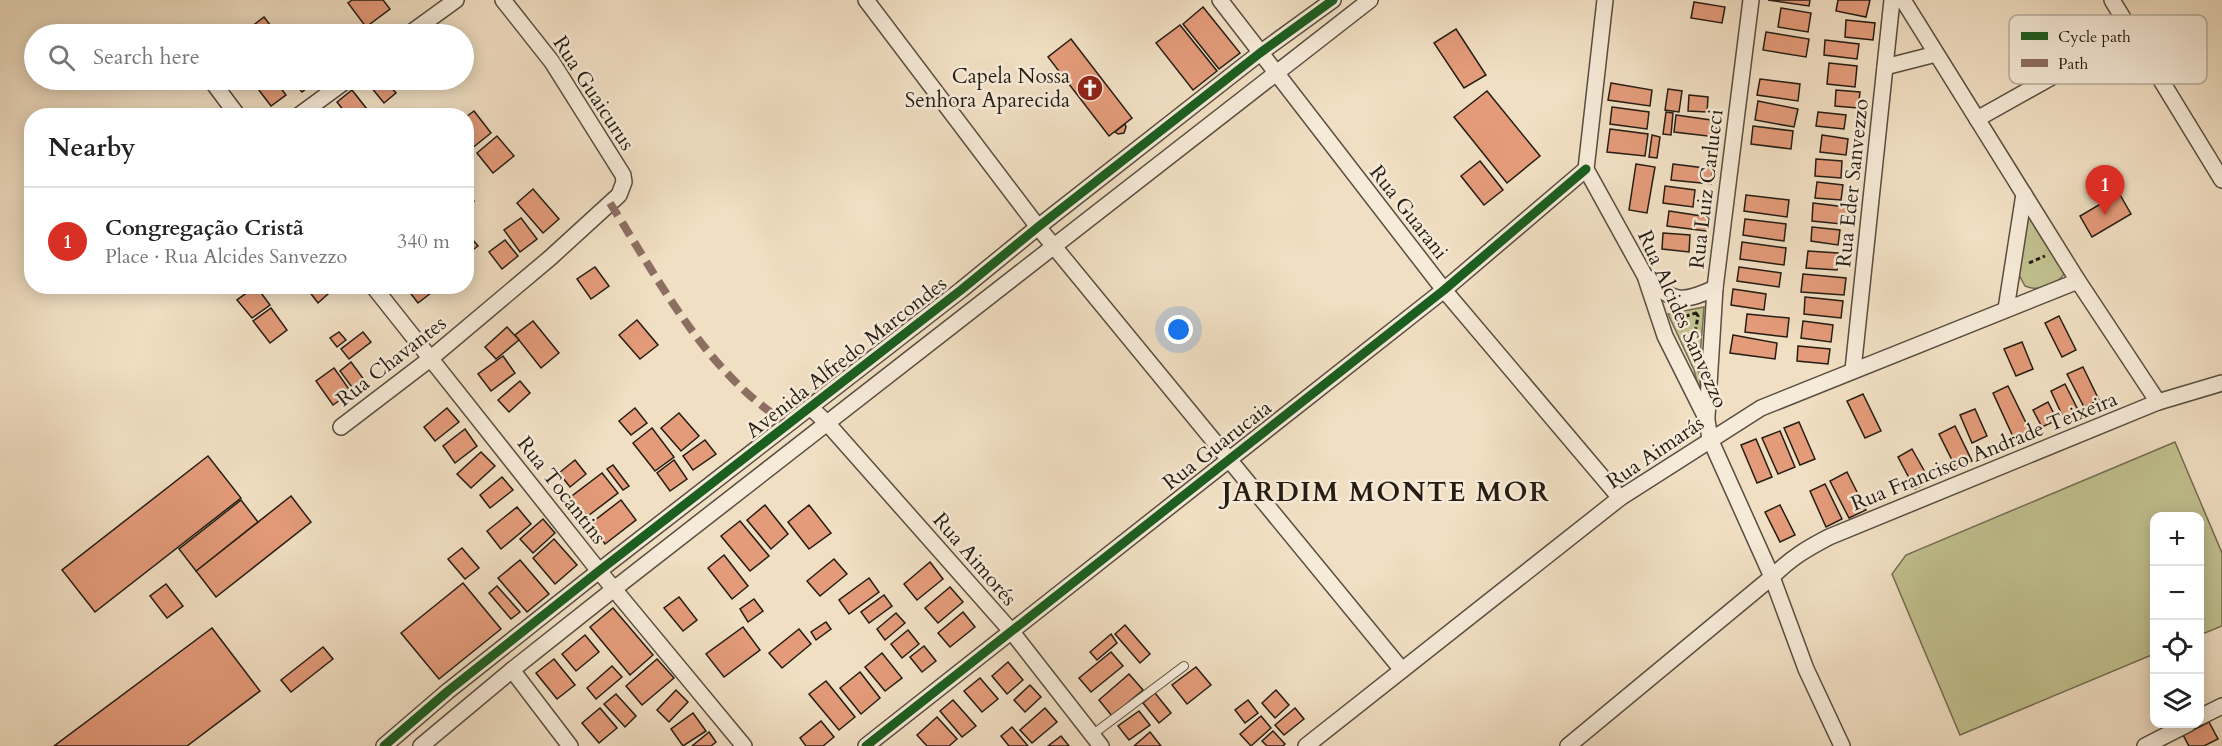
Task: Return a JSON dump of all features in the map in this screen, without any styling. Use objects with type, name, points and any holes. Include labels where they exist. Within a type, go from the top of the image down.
[{"type":"street","points":[[423,24],[456,0]]},
{"type":"street","name":"Rua Guaicurus","points":[[502,0],[552,62],[623,176],[624,182]]},
{"type":"street","name":"Rua Guarani","points":[[1220,0],[1444,290],[1620,498]]},
{"type":"street","name":"Avenida Alfredo Marcondes","points":[[392,744],[448,691],[599,571],[962,290],[1038,227],[1260,53],[1333,0]]},
{"type":"street","name":"Avenida Alfredo Marcondes","points":[[421,746],[512,669],[1370,0]]},
{"type":"street","points":[[1586,169],[1605,0]]},
{"type":"street","name":"Rua Luiz Carlucci","points":[[1707,420],[1714,288],[1751,0]]},
{"type":"street","name":"Rua Eder Sanvezzo","points":[[1853,370],[1892,0]]},
{"type":"street","points":[[1903,0],[2078,281],[2158,402]]},
{"type":"street","points":[[2112,0],[2121,15]]},
{"type":"street","points":[[871,2],[1054,248],[1402,670]]},
{"type":"street","points":[[1885,67],[1936,54]]},
{"type":"street","points":[[1977,119],[2039,84]]},
{"type":"street","points":[[2164,84],[2222,180]]},
{"type":"street","points":[[218,90],[232,108]]},
{"type":"street","points":[[309,108],[333,90]]},
{"type":"street","name":"Rua Alcides Sanvezzo","points":[[1586,169],[1645,276],[1665,336],[1707,420],[1710,439],[1772,577],[1806,669],[1842,746]]},
{"type":"street","name":"Rua Guarucaia","points":[[866,746],[1444,290],[1586,169]]},
{"type":"street","name":"Rua Chavantes","points":[[341,427],[430,359],[550,258],[619,195],[624,182]]},
{"type":"street","points":[[2006,309],[2024,194]]},
{"type":"street","points":[[1645,276],[1661,291],[1684,300],[1694,298],[1714,288]]},
{"type":"street","name":"Rua Aimarás","points":[[1306,746],[1325,741],[1402,670],[1620,498],[1761,408],[2078,281]]},
{"type":"street","name":"Rua Tocantins","points":[[379,294],[599,571],[744,746]]},
{"type":"street","name":"Rua Francisco Andrade Teixeira","points":[[1568,746],[1772,577],[1790,559],[1829,537],[2158,402],[2222,383]]},
{"type":"street","name":"Rua Aimorés","points":[[810,407],[828,424],[1012,632],[1096,741]]},
{"type":"street","points":[[512,669],[570,746]]},
{"type":"street","points":[[2204,715],[2222,706]]},
{"type":"street","points":[[2154,744],[2180,728]]},
{"type":"lane","points":[[1096,741],[1184,666]]},
{"type":"path","points":[[2013,269],[2059,250]]},
{"type":"path","points":[[1698,314],[1693,340],[1688,340],[1676,319],[1698,314]]},
{"type":"shaded area","points":[[2029,216],[2066,271],[2058,280],[2042,288],[2025,286],[2019,275],[2026,220]]},
{"type":"shaded area","points":[[1704,307],[1699,370],[1701,397],[1694,370],[1668,314]]},
{"type":"shaded area","points":[[2175,442],[2222,553],[2222,626],[2204,633],[2204,512],[2150,512],[2150,656],[1960,735],[1892,574],[1906,555]]},
{"type":"building","points":[[352,0],[383,0],[390,9],[370,24],[364,24],[348,3]]},
{"type":"building","points":[[1768,0],[1810,0],[1809,6]]},
{"type":"building","points":[[1838,0],[1870,0],[1866,17],[1836,11]]},
{"type":"building","points":[[1694,2],[1725,7],[1722,23],[1691,18]]},
{"type":"building","points":[[1203,7],[1240,53],[1219,69],[1183,24]]},
{"type":"building","points":[[1781,8],[1811,13],[1808,32],[1778,27]]},
{"type":"building","points":[[264,17],[269,24],[255,24]]},
{"type":"building","points":[[1846,20],[1875,23],[1873,40],[1845,37]]},
{"type":"building","points":[[1180,25],[1217,71],[1193,90],[1156,43]]},
{"type":"building","points":[[1456,29],[1486,75],[1464,88],[1434,43]]},
{"type":"building","points":[[1766,32],[1809,39],[1806,57],[1763,50]]},
{"type":"building","name":"Capela Nossa Senhora Aparecida","points":[[1071,39],[1132,118],[1109,136],[1048,57]]},
{"type":"building","points":[[1825,40],[1859,44],[1857,59],[1824,55]]},
{"type":"building","points":[[1829,63],[1857,66],[1855,87],[1827,84]]},
{"type":"building","points":[[1760,79],[1800,84],[1798,101],[1757,95]]},
{"type":"building","points":[[1611,83],[1652,90],[1650,106],[1608,100]]},
{"type":"building","points":[[1668,89],[1682,91],[1679,112],[1665,110]]},
{"type":"building","points":[[259,90],[282,90],[286,95],[271,106]]},
{"type":"building","points":[[352,90],[366,108],[342,108],[337,102]]},
{"type":"building","points":[[373,90],[393,90],[396,93],[384,103]]},
{"type":"building","points":[[1836,90],[1860,92],[1858,108],[1835,106]]},
{"type":"building","points":[[1487,91],[1540,156],[1507,183],[1454,117]]},
{"type":"building","points":[[1689,95],[1708,97],[1707,112],[1688,111]]},
{"type":"building","points":[[1758,101],[1798,109],[1794,127],[1755,120]]},
{"type":"building","points":[[1612,107],[1649,112],[1647,129],[1610,124]]},
{"type":"building","points":[[474,111],[491,133],[474,147]]},
{"type":"building","points":[[1666,112],[1673,113],[1671,135],[1663,134]]},
{"type":"building","points":[[1818,112],[1846,115],[1844,129],[1816,126]]},
{"type":"building","points":[[1676,115],[1718,121],[1716,137],[1674,132]]},
{"type":"building","points":[[1125,124],[1124,133],[1115,132]]},
{"type":"building","points":[[1753,126],[1793,131],[1791,149],[1751,144]]},
{"type":"building","points":[[1610,129],[1648,134],[1645,156],[1607,152]]},
{"type":"building","points":[[1652,135],[1660,137],[1657,158],[1649,157]]},
{"type":"building","points":[[1822,135],[1848,139],[1846,155],[1820,152]]},
{"type":"building","points":[[497,136],[514,156],[493,173],[477,153]]},
{"type":"building","points":[[1816,159],[1842,161],[1841,178],[1815,176]]},
{"type":"building","points":[[1480,161],[1503,190],[1484,205],[1461,176]]},
{"type":"building","points":[[1636,164],[1655,167],[1647,213],[1629,210]]},
{"type":"building","points":[[1673,164],[1713,169],[1711,184],[1671,180]]},
{"type":"building","points":[[1817,182],[1843,185],[1841,200],[1815,198]]},
{"type":"building","points":[[1665,186],[1695,190],[1693,207],[1663,203]]},
{"type":"building","points":[[533,189],[559,219],[543,233],[517,203]]},
{"type":"building","points":[[2119,193],[2131,214],[2092,237],[2080,216]]},
{"type":"building","points":[[1746,195],[1789,200],[1787,217],[1744,211]]},
{"type":"building","points":[[1813,203],[1854,208],[1852,225],[1812,221]]},
{"type":"building","points":[[1669,211],[1708,217],[1706,231],[1667,226]]},
{"type":"building","points":[[521,218],[537,239],[520,252],[504,230]]},
{"type":"building","points":[[1745,219],[1786,224],[1784,241],[1743,235]]},
{"type":"building","points":[[1812,227],[1840,230],[1838,245],[1811,241]]},
{"type":"building","points":[[1663,233],[1690,235],[1689,252],[1662,249]]},
{"type":"building","points":[[505,240],[518,256],[502,269],[489,252]]},
{"type":"building","points":[[1742,242],[1786,248],[1784,265],[1740,259]]},
{"type":"building","points":[[1808,251],[1838,253],[1837,270],[1806,268]]},
{"type":"building","points":[[595,267],[609,286],[591,299],[577,279]]},
{"type":"building","points":[[1739,267],[1781,273],[1779,287],[1737,281]]},
{"type":"building","points":[[1803,274],[1846,278],[1844,295],[1801,292]]},
{"type":"building","points":[[1733,289],[1766,294],[1764,310],[1731,305]]},
{"type":"building","points":[[245,294],[262,294],[270,305],[252,318],[237,300]]},
{"type":"building","points":[[311,294],[328,294],[318,303]]},
{"type":"building","points":[[411,294],[430,294],[418,303]]},
{"type":"building","points":[[1805,297],[1843,301],[1841,318],[1804,314]]},
{"type":"building","points":[[271,308],[287,330],[270,343],[253,321]]},
{"type":"building","points":[[1747,314],[1789,318],[1787,337],[1745,332]]},
{"type":"building","points":[[2059,316],[2076,350],[2062,357],[2045,323]]},
{"type":"building","points":[[637,320],[658,345],[640,359],[619,335]]},
{"type":"building","points":[[533,321],[559,353],[541,368],[515,335]]},
{"type":"building","points":[[1803,321],[1833,325],[1831,342],[1801,338]]},
{"type":"building","points":[[507,327],[519,340],[496,359],[485,347]]},
{"type":"building","points":[[339,332],[346,340],[337,347],[330,338]]},
{"type":"building","points":[[363,332],[371,342],[349,359],[341,349]]},
{"type":"building","points":[[1733,335],[1777,343],[1775,359],[1730,353]]},
{"type":"building","points":[[2022,342],[2033,369],[2016,376],[2004,349]]},
{"type":"building","points":[[1798,346],[1830,349],[1828,364],[1797,361]]},
{"type":"building","points":[[503,356],[515,373],[491,391],[478,374]]},
{"type":"building","points":[[351,362],[365,381],[354,390],[340,371]]},
{"type":"building","points":[[2083,367],[2099,400],[2084,407],[2067,374]]},
{"type":"building","points":[[334,368],[351,392],[333,405],[316,381]]},
{"type":"building","points":[[520,381],[530,393],[509,412],[498,400]]},
{"type":"building","points":[[2065,384],[2078,410],[2063,417],[2051,391]]},
{"type":"building","points":[[2008,386],[2031,433],[2015,441],[1993,393]]},
{"type":"building","points":[[1863,394],[1881,431],[1865,438],[1847,401]]},
{"type":"building","points":[[2048,402],[2057,420],[2042,427],[2033,410]]},
{"type":"building","points":[[447,408],[459,422],[435,441],[424,427]]},
{"type":"building","points":[[635,408],[647,423],[631,435],[619,421]]},
{"type":"building","points":[[1975,409],[1987,436],[1972,443],[1960,415]]},
{"type":"building","points":[[679,413],[699,436],[681,451],[661,428]]},
{"type":"building","points":[[1799,422],[1815,459],[1800,465],[1784,428]]},
{"type":"building","points":[[1955,426],[1972,461],[1956,468],[1939,434]]},
{"type":"building","points":[[652,428],[674,457],[655,471],[633,443]]},
{"type":"building","points":[[465,429],[477,446],[455,463],[443,446]]},
{"type":"building","points":[[1780,431],[1795,467],[1778,474],[1762,438]]},
{"type":"building","points":[[1756,439],[1772,477],[1757,483],[1741,445]]},
{"type":"building","points":[[705,440],[716,454],[693,470],[683,456]]},
{"type":"building","points":[[1912,449],[1930,481],[1915,489],[1898,457]]},
{"type":"building","points":[[481,452],[495,466],[471,488],[457,474]]},
{"type":"building","points":[[208,456],[241,498],[95,612],[62,570]]},
{"type":"building","points":[[575,460],[586,474],[570,487],[559,473]]},
{"type":"building","points":[[674,460],[687,479],[670,491],[657,473]]},
{"type":"building","points":[[613,465],[629,486],[623,490],[607,469]]},
{"type":"building","points":[[1847,472],[1866,510],[1849,518],[1830,481]]},
{"type":"building","points":[[602,473],[618,493],[584,519],[568,499]]},
{"type":"building","points":[[502,477],[513,490],[490,508],[480,495]]},
{"type":"building","points":[[1825,484],[1842,519],[1826,527],[1810,491]]},
{"type":"building","points":[[291,496],[311,522],[216,597],[196,571]]},
{"type":"building","points":[[241,500],[258,522],[196,571],[179,549]]},
{"type":"building","points":[[621,500],[636,520],[605,544],[590,524]]},
{"type":"building","points":[[765,505],[788,534],[771,549],[747,520]]},
{"type":"building","points":[[809,505],[831,533],[809,549],[788,522]]},
{"type":"building","points":[[1780,505],[1795,535],[1780,542],[1765,512]]},
{"type":"building","points":[[517,507],[531,524],[501,549],[487,531]]},
{"type":"building","points":[[543,519],[555,533],[533,553],[520,539]]},
{"type":"building","points":[[740,521],[769,556],[750,571],[721,536]]},
{"type":"building","points":[[554,539],[577,565],[555,584],[533,558]]},
{"type":"building","points":[[462,548],[479,568],[465,579],[448,559]]},
{"type":"building","points":[[724,555],[748,586],[732,599],[708,568]]},
{"type":"building","points":[[834,559],[847,574],[820,596],[807,581]]},
{"type":"building","points":[[520,560],[549,594],[527,612],[498,578]]},
{"type":"building","points":[[930,562],[943,579],[917,600],[904,584]]},
{"type":"building","points":[[869,578],[879,592],[849,614],[839,600]]},
{"type":"building","points":[[463,583],[501,629],[439,679],[401,633]]},
{"type":"building","points":[[166,584],[183,606],[167,618],[150,596]]},
{"type":"building","points":[[497,586],[520,612],[511,619],[489,593]]},
{"type":"building","points":[[950,587],[963,602],[938,623],[925,608]]},
{"type":"building","points":[[884,595],[892,606],[869,623],[861,612]]},
{"type":"building","points":[[679,597],[697,620],[683,631],[664,608]]},
{"type":"building","points":[[754,599],[763,611],[748,622],[740,609]]},
{"type":"building","points":[[613,608],[653,655],[630,675],[590,627]]},
{"type":"building","points":[[963,612],[975,627],[950,647],[938,633]]},
{"type":"building","points":[[896,613],[905,623],[885,640],[877,629]]},
{"type":"building","points":[[826,622],[831,629],[816,640],[811,632]]},
{"type":"building","points":[[1125,625],[1150,654],[1140,663],[1115,634]]},
{"type":"building","points":[[743,627],[760,650],[724,677],[706,654]]},
{"type":"building","points":[[212,628],[260,691],[187,746],[54,746]]},
{"type":"building","points":[[799,629],[811,644],[782,668],[769,653]]},
{"type":"building","points":[[908,630],[919,644],[902,658],[891,644]]},
{"type":"building","points":[[1111,634],[1117,643],[1097,660],[1090,652]]},
{"type":"building","points":[[585,635],[599,652],[576,671],[562,654]]},
{"type":"building","points":[[924,646],[936,661],[922,672],[910,657]]},
{"type":"building","points":[[323,647],[333,659],[291,692],[281,680]]},
{"type":"building","points":[[1111,652],[1123,666],[1091,692],[1079,678]]},
{"type":"building","points":[[882,653],[902,678],[885,691],[865,667]]},
{"type":"building","points":[[554,659],[575,685],[557,699],[536,673]]},
{"type":"building","points":[[657,659],[674,678],[642,705],[626,686]]},
{"type":"building","points":[[1008,662],[1023,680],[1007,694],[992,676]]},
{"type":"building","points":[[612,666],[622,677],[596,699],[587,688]]},
{"type":"building","points":[[1196,667],[1211,685],[1187,704],[1172,685]]},
{"type":"building","points":[[860,672],[880,698],[861,714],[840,688]]},
{"type":"building","points":[[1129,674],[1143,690],[1112,716],[1099,700]]},
{"type":"building","points":[[980,678],[998,699],[982,712],[964,691]]},
{"type":"building","points":[[826,681],[855,717],[839,730],[809,694]]},
{"type":"building","points":[[1030,685],[1041,697],[1025,712],[1014,700]]},
{"type":"building","points":[[676,690],[688,702],[669,722],[657,710]]},
{"type":"building","points":[[1276,690],[1289,705],[1275,718],[1262,703]]},
{"type":"building","points":[[1155,693],[1171,713],[1159,723],[1143,703]]},
{"type":"building","points":[[616,694],[636,716],[625,727],[604,704]]},
{"type":"building","points":[[953,700],[976,726],[962,737],[940,711]]},
{"type":"building","points":[[1248,700],[1258,713],[1245,723],[1235,710]]},
{"type":"building","points":[[600,708],[617,728],[599,743],[582,723]]},
{"type":"building","points":[[1045,708],[1057,722],[1032,743],[1020,730]]},
{"type":"building","points":[[1295,708],[1304,719],[1284,735],[1275,725]]},
{"type":"building","points":[[1139,711],[1150,725],[1129,740],[1118,726]]},
{"type":"building","points":[[693,713],[706,731],[683,746],[671,729]]},
{"type":"building","points":[[1261,716],[1271,728],[1251,746],[1240,734]]},
{"type":"building","points":[[937,717],[957,739],[949,746],[927,746],[917,735]]},
{"type":"building","points":[[821,721],[834,737],[823,746],[806,746],[800,738]]},
{"type":"building","points":[[2209,722],[2218,739],[2204,746],[2189,746],[2183,735],[2197,728],[2204,728],[2204,724]]},
{"type":"building","points":[[1012,727],[1028,746],[1009,746],[1001,736]]},
{"type":"building","points":[[1273,731],[1285,744],[1283,746],[1267,746],[1262,741]]},
{"type":"building","points":[[709,732],[716,742],[711,746],[692,746]]},
{"type":"building","points":[[1150,732],[1161,746],[1134,746]]},
{"type":"building","points":[[1061,736],[1069,746],[1048,746]]},
{"type":"marked path","points":[[610,203],[667,294],[709,353],[759,403],[788,424]]},
{"type":"cycle path","points":[[384,746],[448,691],[599,571],[961,290],[1260,53],[1333,0]]},
{"type":"cycle path","points":[[866,746],[1444,290],[1586,169]]},
{"type":"place","name":"Capela Nossa Senhora Aparecida","points":[[1090,88]]},
{"type":"place","name":"Congregação Cristã","points":[[2105,215]]},
{"type":"district","name":"JARDIM MONTE MOR","points":[[1386,492]]}]
